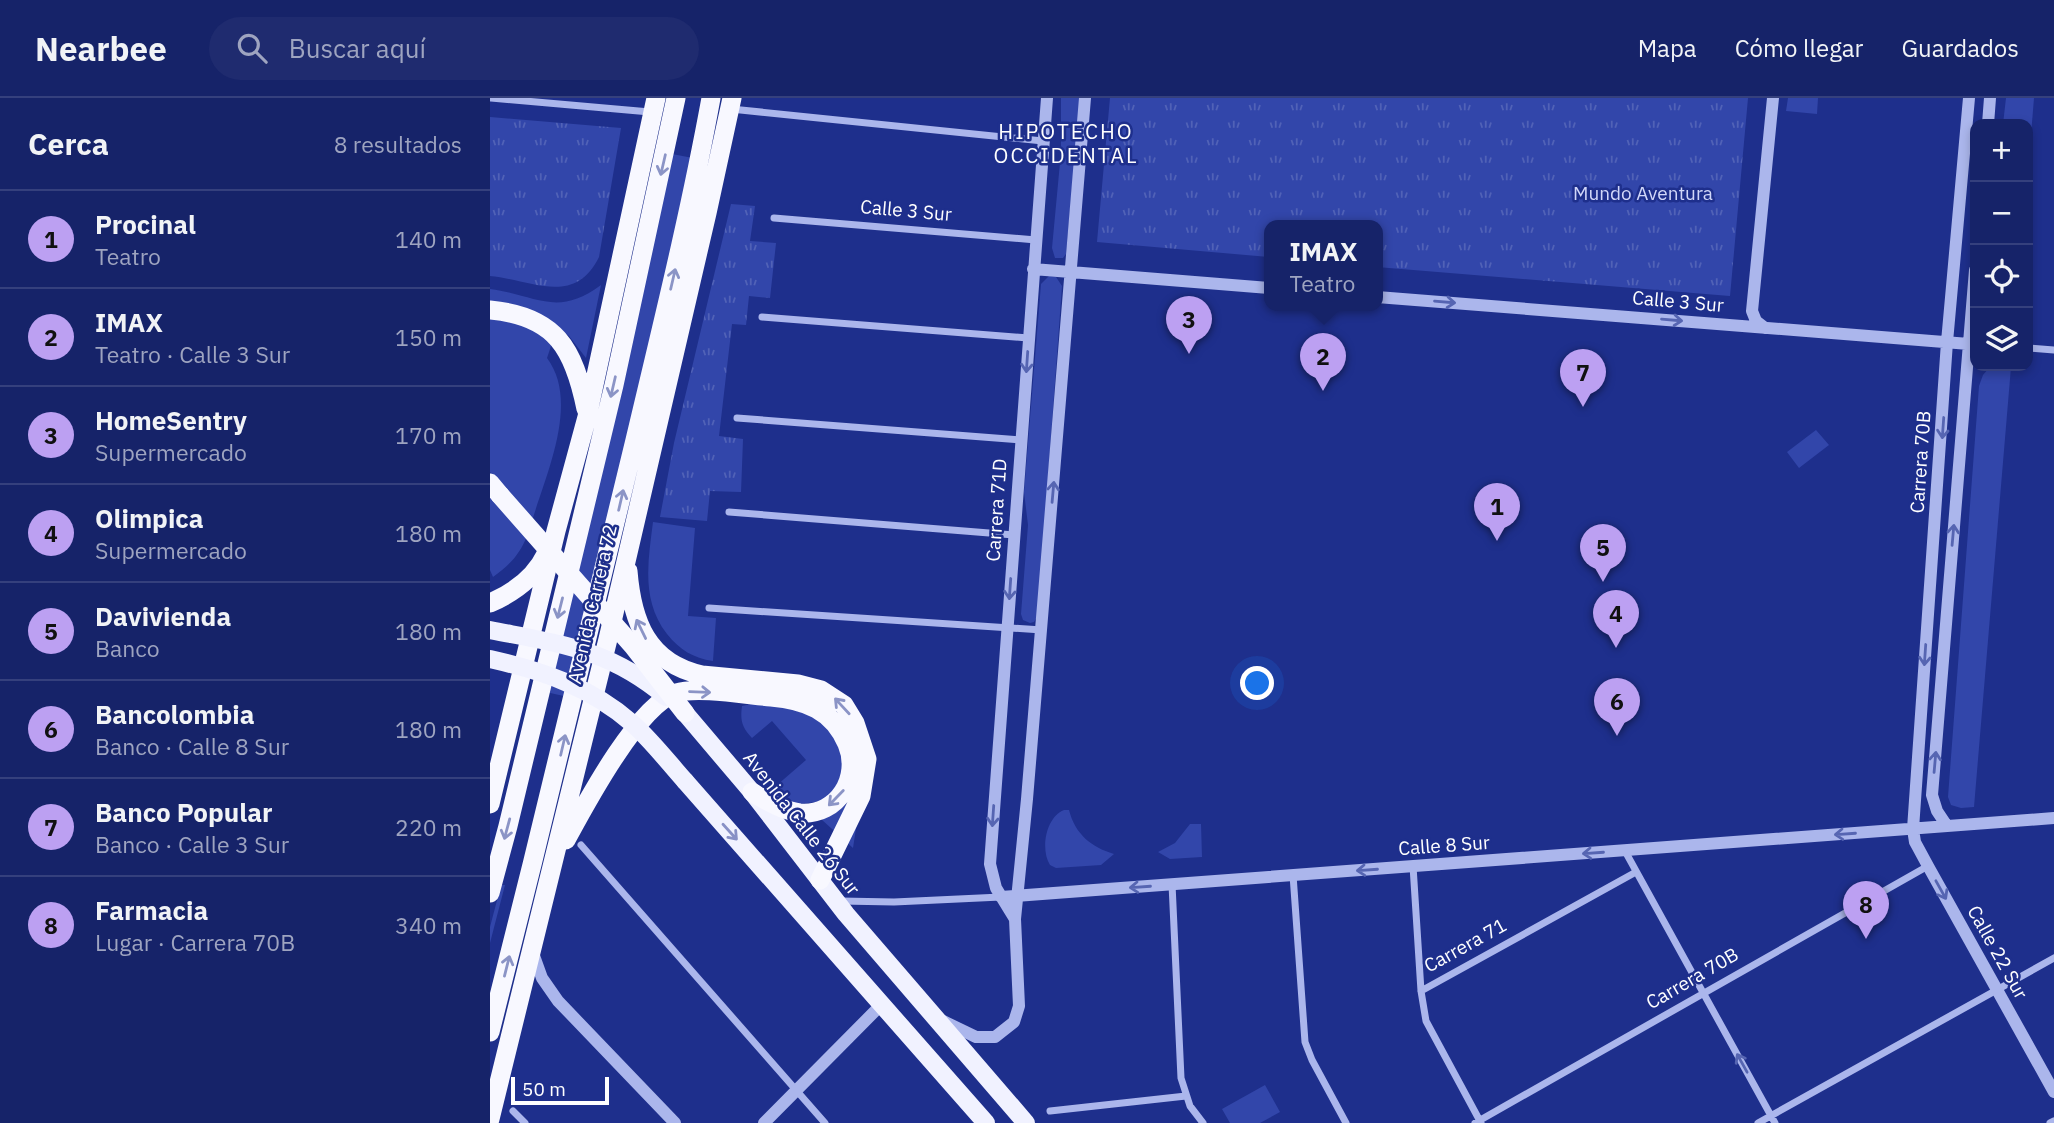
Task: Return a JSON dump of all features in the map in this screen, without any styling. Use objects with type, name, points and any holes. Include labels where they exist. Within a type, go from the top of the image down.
[{"type":"highway","name":"Avenida Carrera 72","points":[[490,893],[614,385],[676,98]]},
{"type":"highway","name":"Avenida Carrera 72","points":[[490,1032],[558,764],[623,490],[691,198],[711,98]]},
{"type":"highway","name":"Avenida Carrera 72","points":[[490,1119],[495,1086],[532,949],[608,639],[708,213],[731,103]]},
{"type":"highway","points":[[490,804],[556,531],[587,417],[655,105]]},
{"type":"highway","points":[[640,177],[647,234]]},
{"type":"highway","points":[[490,310],[520,314],[549,329],[562,342],[578,371],[587,417]]},
{"type":"highway","points":[[495,489],[632,646],[685,713]]},
{"type":"highway","points":[[490,603],[511,593],[533,574],[544,559],[556,531]]},
{"type":"highway","points":[[627,552],[630,592],[635,614],[641,631],[658,653],[687,672],[730,679],[797,684],[821,690],[844,705],[855,723],[867,759],[861,796],[820,880]]},
{"type":"highway","points":[[552,866],[608,766],[648,714],[673,694],[696,691],[788,698],[821,709],[832,719],[848,746],[852,772],[840,797],[831,805],[817,811],[801,813],[767,802],[752,792]]},
{"type":"main road","name":"Avenida Calle 26 Sur","points":[[490,630],[565,644],[604,657],[649,682],[685,713],[752,792],[836,901],[1026,1123]]},
{"type":"main road","points":[[490,659],[536,670],[588,692],[633,724],[986,1123]]},
{"type":"street","points":[[491,98],[655,105]]},
{"type":"street","name":"Carrera 71D","points":[[1015,919],[992,880],[990,864],[1047,98]]},
{"type":"street","name":"Carrera 71D","points":[[933,1016],[976,1037],[995,1037],[1009,1028],[1017,1015],[1019,997],[1015,919],[1042,629],[1085,98]]},
{"type":"street","points":[[1765,328],[1756,321],[1752,311],[1773,98]]},
{"type":"street","name":"Carrera 70B","points":[[1913,829],[1947,342],[1969,98]]},
{"type":"street","points":[[1988,119],[1990,98]]},
{"type":"street","points":[[731,103],[1043,141]]},
{"type":"street","name":"Calle 3 Sur","points":[[774,218],[1036,240]]},
{"type":"street","points":[[1033,269],[1264,288]]},
{"type":"street","name":"Calle 3 Sur","points":[[1383,297],[1970,344]]},
{"type":"street","points":[[1733,325],[1745,319],[1752,311]]},
{"type":"street","points":[[762,317],[1028,338]]},
{"type":"street","points":[[2033,348],[2054,350]]},
{"type":"street","name":"Carrera 70B","points":[[1947,826],[1937,811],[1932,795],[1970,367]]},
{"type":"street","points":[[737,418],[1021,440]]},
{"type":"street","points":[[729,512],[1014,535]]},
{"type":"street","points":[[709,608],[1042,629]]},
{"type":"street","name":"Calle 8 Sur","points":[[836,901],[894,902],[1018,896],[2054,818]]},
{"type":"street","name":"Calle 22 Sur","points":[[1913,829],[1915,842],[2054,1093]]},
{"type":"street","points":[[581,845],[825,1123]]},
{"type":"street","points":[[1625,850],[1773,1119]]},
{"type":"street","name":"Carrera 71","points":[[1413,866],[1421,991],[1636,872]]},
{"type":"street","name":"Carrera 70B","points":[[1479,1122],[1928,866]]},
{"type":"street","points":[[1293,875],[1305,1042],[1346,1123]]},
{"type":"street","points":[[1171,884],[1181,1078],[1186,1096],[1203,1123]]},
{"type":"street","points":[[532,949],[542,978],[558,1001],[675,1123]]},
{"type":"street","points":[[1758,1123],[1773,1119],[2054,958]]},
{"type":"street","points":[[1421,991],[1426,1021],[1479,1122]]},
{"type":"street","points":[[764,1123],[881,1005]]},
{"type":"street","points":[[1050,1111],[1186,1096]]},
{"type":"street","points":[[513,1111],[525,1123]]},
{"type":"green space","points":[[1061,98],[1080,98],[1066,254],[1063,258],[1055,258],[1052,248],[1061,152]]},
{"type":"green space","name":"Mundo Aventura","points":[[1110,98],[1748,98],[1730,296],[1383,267],[1383,220],[1264,220],[1264,257],[1097,242]]},
{"type":"green space","points":[[1788,98],[1818,98],[1817,114],[1786,111]]},
{"type":"green space","points":[[2006,98],[2034,98],[2032,119],[2004,119]]},
{"type":"green space","points":[[490,117],[621,128],[599,257],[589,272],[577,282],[551,287],[490,276]]},
{"type":"green space","points":[[672,154],[693,158],[568,697],[546,692]]},
{"type":"green space","points":[[731,204],[755,206],[750,241],[776,243],[770,298],[749,296],[746,325],[732,324],[719,436],[743,439],[741,492],[710,491],[707,521],[660,517],[674,443]]},
{"type":"green space","points":[[1049,276],[1056,277],[1062,286],[1038,615],[1034,622],[1030,623],[1023,620],[1021,614],[1028,525],[1024,492],[1041,284]]},
{"type":"green space","points":[[601,285],[586,358],[569,336],[551,321],[490,301],[490,289],[546,302],[559,302],[585,295]]},
{"type":"green space","points":[[490,316],[519,320],[553,340],[547,358],[561,395],[560,417],[552,460],[532,521],[490,472]]},
{"type":"green space","points":[[1986,371],[2011,371],[1974,807],[1961,808],[1951,805],[1948,797],[1979,386]]},
{"type":"green space","points":[[1816,430],[1829,445],[1799,468],[1787,452]]},
{"type":"green space","points":[[490,491],[527,536],[513,559],[493,577],[490,570]]},
{"type":"green space","points":[[653,522],[695,528],[688,616],[716,618],[713,661],[699,658],[677,645],[667,634],[653,608],[648,580]]},
{"type":"green space","points":[[760,702],[824,718],[842,749],[842,782],[825,801],[790,805],[769,792],[806,760],[772,721],[752,738],[742,724],[742,706]]},
{"type":"green space","points":[[851,800],[859,809],[853,848],[821,819],[834,814]]},
{"type":"green space","points":[[1064,810],[1069,810],[1075,826],[1085,838],[1098,848],[1114,854],[1101,865],[1056,868],[1050,865],[1045,851],[1046,834],[1053,819]]},
{"type":"green space","points":[[1190,824],[1201,824],[1202,857],[1170,859],[1158,852],[1175,843]]},
{"type":"green space","points":[[501,885],[505,885],[490,943],[490,927]]},
{"type":"green space","points":[[1265,1085],[1280,1112],[1260,1123],[1230,1123],[1222,1109]]},
{"type":"place","name":"HomeSentry","points":[[1189,354]]},
{"type":"place","name":"IMAX","points":[[1323,391]]},
{"type":"place","name":"Banco Popular","points":[[1583,407]]},
{"type":"place","name":"Procinal","points":[[1497,541]]},
{"type":"place","name":"Davivienda","points":[[1603,582]]},
{"type":"place","name":"Olimpica","points":[[1616,648]]},
{"type":"place","name":"Bancolombia","points":[[1617,736]]},
{"type":"place","name":"Farmacia","points":[[1866,939]]},
{"type":"district","name":"HIPOTECHO OCCIDENTAL","points":[[1066,144]]}]
